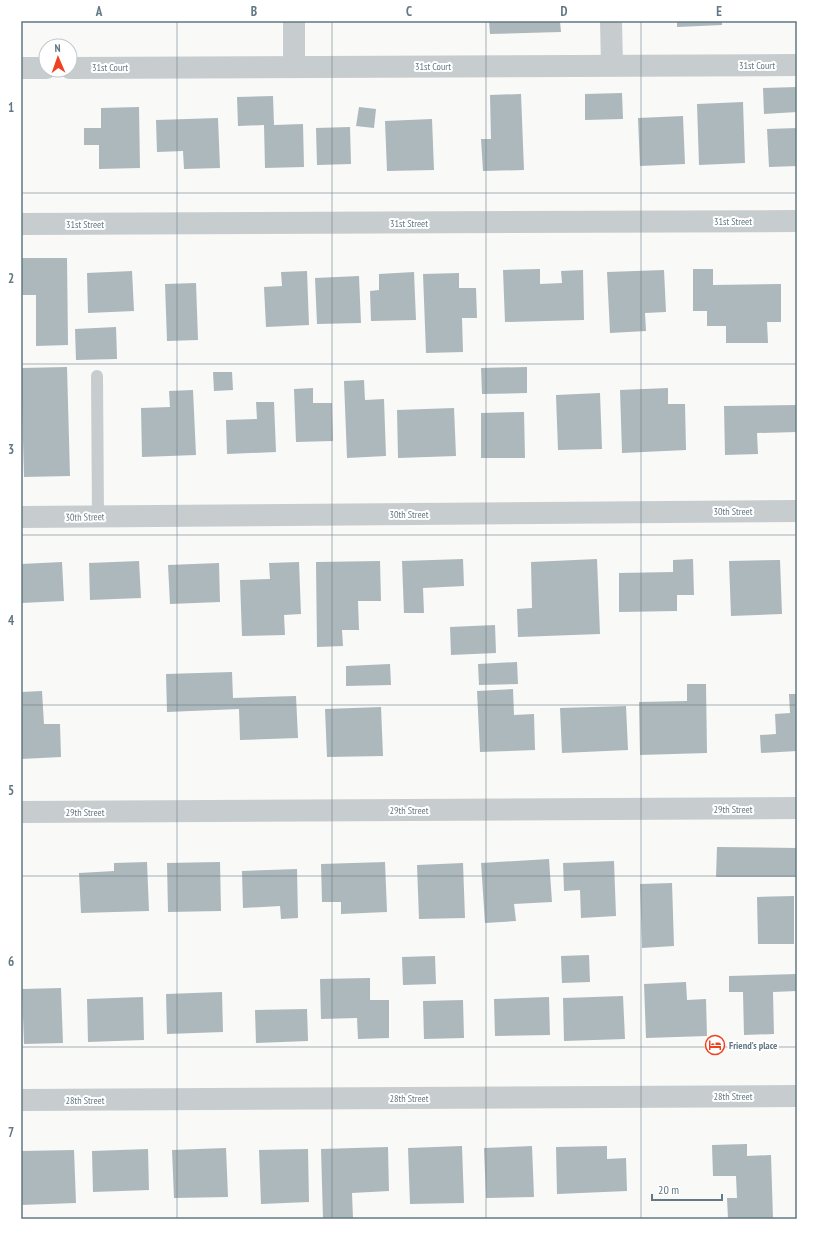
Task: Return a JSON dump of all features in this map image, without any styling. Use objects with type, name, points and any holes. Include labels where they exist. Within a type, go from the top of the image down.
[{"type":"street","points":[[294,21],[294,67]]},
{"type":"street","points":[[611,21],[612,65]]},
{"type":"street","name":"31st Court","points":[[78,68],[797,65]]},
{"type":"street","points":[[21,68],[38,68]]},
{"type":"street","name":"31st Street","points":[[21,224],[797,221]]},
{"type":"street","name":"30th Street","points":[[21,517],[797,511]]},
{"type":"street","name":"29th Street","points":[[21,812],[797,808]]},
{"type":"street","name":"28th Street","points":[[21,1100],[797,1096]]},
{"type":"lane","points":[[97,376],[98,517]]},
{"type":"building","points":[[489,21],[560,21],[561,32],[490,34]]},
{"type":"building","points":[[677,21],[722,21],[722,25],[677,27]]},
{"type":"building","points":[[797,87],[797,112],[764,114],[763,88]]},
{"type":"building","points":[[622,93],[623,119],[585,120],[585,94]]},
{"type":"building","points":[[521,94],[524,170],[483,171],[481,139],[491,139],[490,95]]},
{"type":"building","points":[[273,96],[274,125],[303,124],[304,167],[265,168],[264,125],[238,126],[237,97]]},
{"type":"building","points":[[743,102],[745,163],[699,165],[697,104]]},
{"type":"building","points":[[139,107],[140,168],[99,169],[99,145],[84,145],[84,128],[101,128],[101,108]]},
{"type":"building","points":[[359,107],[376,109],[374,128],[356,126]]},
{"type":"building","points":[[683,116],[685,164],[640,166],[638,118]]},
{"type":"building","points":[[218,118],[220,168],[184,169],[183,151],[157,152],[156,120]]},
{"type":"building","points":[[432,119],[434,170],[387,171],[385,121]]},
{"type":"building","points":[[350,127],[351,164],[317,165],[316,128]]},
{"type":"building","points":[[797,128],[797,166],[769,167],[767,129]]},
{"type":"building","points":[[21,258],[67,258],[68,345],[36,346],[36,295],[21,295]]},
{"type":"building","points":[[540,269],[540,284],[562,283],[561,271],[583,270],[584,320],[505,322],[503,270]]},
{"type":"building","points":[[693,269],[713,269],[713,285],[781,284],[781,322],[767,322],[768,343],[726,343],[726,326],[707,326],[707,311],[693,311]]},
{"type":"building","points":[[664,270],[666,312],[645,313],[646,331],[610,333],[607,272]]},
{"type":"building","points":[[132,271],[134,311],[88,313],[87,273]]},
{"type":"building","points":[[307,271],[309,325],[266,327],[264,287],[282,286],[281,272]]},
{"type":"building","points":[[414,272],[416,320],[371,321],[370,291],[379,290],[379,274]]},
{"type":"building","points":[[459,273],[459,288],[476,288],[477,318],[462,318],[463,352],[426,353],[423,274]]},
{"type":"building","points":[[359,276],[361,323],[317,324],[315,278]]},
{"type":"building","points":[[196,283],[198,340],[167,341],[165,284]]},
{"type":"building","points":[[116,327],[117,359],[76,360],[75,329]]},
{"type":"building","points":[[67,367],[70,476],[24,477],[21,368]]},
{"type":"building","points":[[527,367],[527,393],[482,394],[481,368]]},
{"type":"building","points":[[213,372],[232,372],[233,390],[214,391]]},
{"type":"building","points":[[364,380],[365,400],[384,399],[386,456],[347,458],[344,381]]},
{"type":"building","points":[[313,388],[313,403],[332,403],[333,441],[296,442],[294,389]]},
{"type":"building","points":[[668,388],[668,404],[685,404],[686,450],[622,453],[620,390]]},
{"type":"building","points":[[193,390],[196,455],[142,457],[141,408],[170,407],[169,391]]},
{"type":"building","points":[[600,393],[602,449],[558,450],[556,395]]},
{"type":"building","points":[[256,402],[274,402],[276,452],[227,454],[226,420],[257,419]]},
{"type":"building","points":[[797,405],[797,432],[757,433],[758,454],[725,455],[724,406]]},
{"type":"building","points":[[454,408],[456,456],[398,458],[397,410]]},
{"type":"building","points":[[524,412],[525,458],[481,458],[481,413]]},
{"type":"building","points":[[463,559],[464,586],[423,588],[424,613],[404,613],[402,561]]},
{"type":"building","points":[[597,559],[600,634],[518,637],[517,609],[532,608],[531,562]]},
{"type":"building","points":[[693,559],[694,595],[677,595],[677,611],[619,612],[619,573],[673,572],[673,560]]},
{"type":"building","points":[[780,560],[782,614],[731,616],[729,561]]},
{"type":"building","points":[[139,561],[141,598],[90,600],[89,563]]},
{"type":"building","points":[[380,561],[381,601],[358,601],[359,630],[342,630],[343,646],[317,647],[316,562]]},
{"type":"building","points":[[62,562],[64,601],[21,603],[21,564]]},
{"type":"building","points":[[299,562],[301,614],[284,615],[285,635],[242,636],[240,580],[270,579],[269,563]]},
{"type":"building","points":[[219,563],[220,602],[170,604],[168,565]]},
{"type":"building","points":[[495,625],[496,653],[451,655],[450,627]]},
{"type":"building","points":[[517,662],[518,684],[479,685],[478,664]]},
{"type":"building","points":[[390,664],[391,685],[346,686],[346,666]]},
{"type":"building","points":[[232,672],[233,698],[296,696],[298,738],[240,740],[239,709],[167,712],[166,674]]},
{"type":"building","points":[[687,684],[706,684],[707,753],[640,755],[639,702],[687,701]]},
{"type":"building","points":[[513,689],[514,715],[534,714],[535,750],[480,752],[477,691]]},
{"type":"building","points":[[42,691],[44,724],[60,724],[61,757],[21,759],[21,692]]},
{"type":"building","points":[[789,694],[797,694],[797,751],[761,753],[760,735],[776,734],[775,714],[790,713]]},
{"type":"building","points":[[626,706],[628,750],[562,753],[560,708]]},
{"type":"building","points":[[381,707],[383,756],[327,757],[325,709]]},
{"type":"building","points":[[717,847],[797,848],[797,877],[716,877]]},
{"type":"building","points":[[549,859],[552,902],[514,904],[516,921],[485,923],[481,863]]},
{"type":"building","points":[[614,861],[616,916],[581,918],[580,890],[564,891],[563,863]]},
{"type":"building","points":[[147,862],[149,911],[81,913],[79,873],[114,871],[114,863]]},
{"type":"building","points":[[220,862],[221,911],[168,912],[167,863]]},
{"type":"building","points":[[385,862],[387,912],[341,914],[341,902],[322,902],[321,864]]},
{"type":"building","points":[[463,863],[465,918],[419,919],[417,865]]},
{"type":"building","points":[[297,869],[298,918],[281,919],[280,906],[243,908],[242,871]]},
{"type":"building","points":[[672,883],[674,946],[642,948],[640,884]]},
{"type":"building","points":[[794,896],[794,944],[758,944],[757,897]]},
{"type":"building","points":[[589,955],[590,982],[562,983],[561,956]]},
{"type":"building","points":[[435,956],[436,984],[403,985],[402,957]]},
{"type":"building","points":[[797,974],[797,991],[773,992],[774,1034],[744,1035],[743,992],[729,992],[729,976]]},
{"type":"building","points":[[370,978],[370,1000],[389,1000],[389,1038],[358,1039],[357,1018],[321,1019],[320,979]]},
{"type":"building","points":[[686,982],[687,1000],[706,999],[707,1036],[646,1038],[644,984]]},
{"type":"building","points":[[61,988],[63,1043],[24,1044],[22,989]]},
{"type":"building","points":[[222,992],[223,1032],[167,1034],[166,994]]},
{"type":"building","points":[[623,996],[625,1039],[564,1041],[563,998]]},
{"type":"building","points":[[143,997],[144,1040],[88,1042],[87,999]]},
{"type":"building","points":[[549,997],[550,1035],[495,1036],[494,999]]},
{"type":"building","points":[[463,1000],[464,1038],[424,1039],[423,1001]]},
{"type":"building","points":[[307,1009],[308,1041],[256,1043],[255,1010]]},
{"type":"building","points":[[747,1144],[747,1156],[771,1155],[773,1219],[728,1219],[727,1198],[737,1198],[736,1176],[713,1176],[712,1145]]},
{"type":"building","points":[[462,1146],[464,1203],[410,1204],[408,1148]]},
{"type":"building","points":[[532,1146],[534,1197],[486,1198],[484,1148]]},
{"type":"building","points":[[607,1146],[607,1159],[626,1158],[627,1191],[557,1194],[556,1147]]},
{"type":"building","points":[[388,1147],[389,1191],[352,1193],[353,1218],[323,1219],[321,1149]]},
{"type":"building","points":[[226,1148],[228,1197],[174,1198],[172,1150]]},
{"type":"building","points":[[148,1149],[149,1190],[93,1192],[92,1151]]},
{"type":"building","points":[[308,1149],[309,1202],[261,1204],[259,1150]]},
{"type":"building","points":[[74,1150],[76,1203],[21,1205],[21,1151]]},
{"type":"place","name":"Friend's place","points":[[715,1045]]}]
